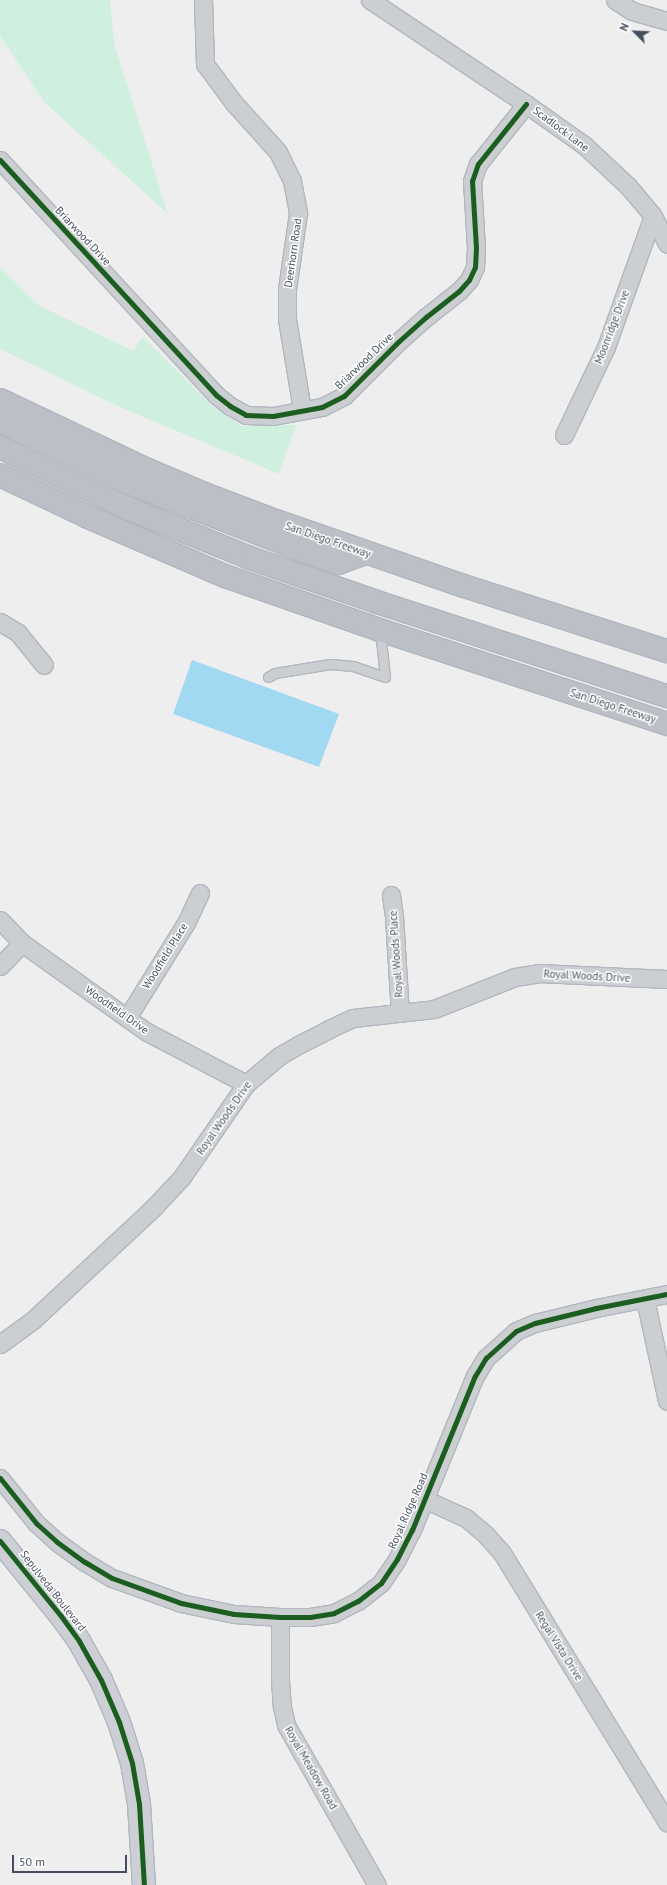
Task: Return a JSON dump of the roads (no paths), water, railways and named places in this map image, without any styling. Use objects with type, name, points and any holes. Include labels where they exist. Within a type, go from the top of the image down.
[{"type":"highway","name":"San Diego Freeway","points":[[0,400],[138,466],[202,493],[365,553],[667,651]]},
{"type":"highway","points":[[0,421],[114,477],[312,554],[338,563],[365,553]]},
{"type":"highway","points":[[0,447],[125,507],[250,558],[377,602],[667,696]]},
{"type":"highway","name":"San Diego Freeway","points":[[0,475],[88,517],[225,576],[380,630],[667,724]]},
{"type":"highway","points":[[0,479],[20,485]]},
{"type":"main road","name":"Sepulveda Boulevard","points":[[0,1541],[61,1616],[79,1641],[100,1680],[119,1722],[132,1763],[139,1804],[144,1885]]},
{"type":"street","name":"Scadlock Lane","points":[[370,0],[526,104],[584,145],[628,186],[652,216],[667,244]]},
{"type":"street","points":[[614,0],[632,11],[667,21]]},
{"type":"street","name":"Deerhorn Road","points":[[202,2],[205,64],[233,102],[278,152],[292,180],[298,213],[287,289],[287,319],[302,410]]},
{"type":"street","name":"Briarwood Drive","points":[[0,160],[216,395],[230,406],[246,415],[273,416],[322,407],[344,396],[398,342],[426,317],[459,291],[469,280],[475,267],[476,248],[472,181],[478,164],[526,104]]},
{"type":"street","name":"Moonridge Drive","points":[[564,435],[606,347],[652,216]]},
{"type":"street","points":[[0,622],[18,633],[44,665]]},
{"type":"street","name":"Woodfield Place","points":[[127,1018],[186,923],[200,893]]},
{"type":"street","name":"Royal Woods Place","points":[[391,895],[394,916],[400,1013]]},
{"type":"street","name":"Woodfield Drive","points":[[0,920],[22,943],[147,1032],[246,1084]]},
{"type":"street","points":[[0,966],[22,943]]},
{"type":"street","name":"Royal Woods Drive","points":[[0,1344],[33,1320],[154,1207],[191,1165],[246,1084],[279,1056],[353,1018],[434,1009],[515,977],[539,973],[667,979]]},
{"type":"street","name":"Royal Ridge Road","points":[[0,1478],[36,1523],[57,1542],[85,1562],[112,1578],[181,1603],[234,1614],[280,1617],[310,1616],[334,1613],[358,1600],[381,1583],[397,1559],[412,1530],[475,1376],[486,1358],[516,1331],[535,1323],[596,1308],[667,1294]]},
{"type":"street","points":[[645,1299],[667,1401]]},
{"type":"street","name":"Regal Vista Drive","points":[[424,1499],[466,1518],[485,1534],[502,1553],[667,1822]]},
{"type":"street","name":"Royal Meadow Road","points":[[280,1617],[280,1680],[282,1707],[286,1725],[377,1885]]},
{"type":"lane","points":[[268,677],[275,673],[330,664],[353,666],[386,677],[380,630]]},
{"type":"water","points":[[192,660],[339,714],[319,767],[173,714]]}]
